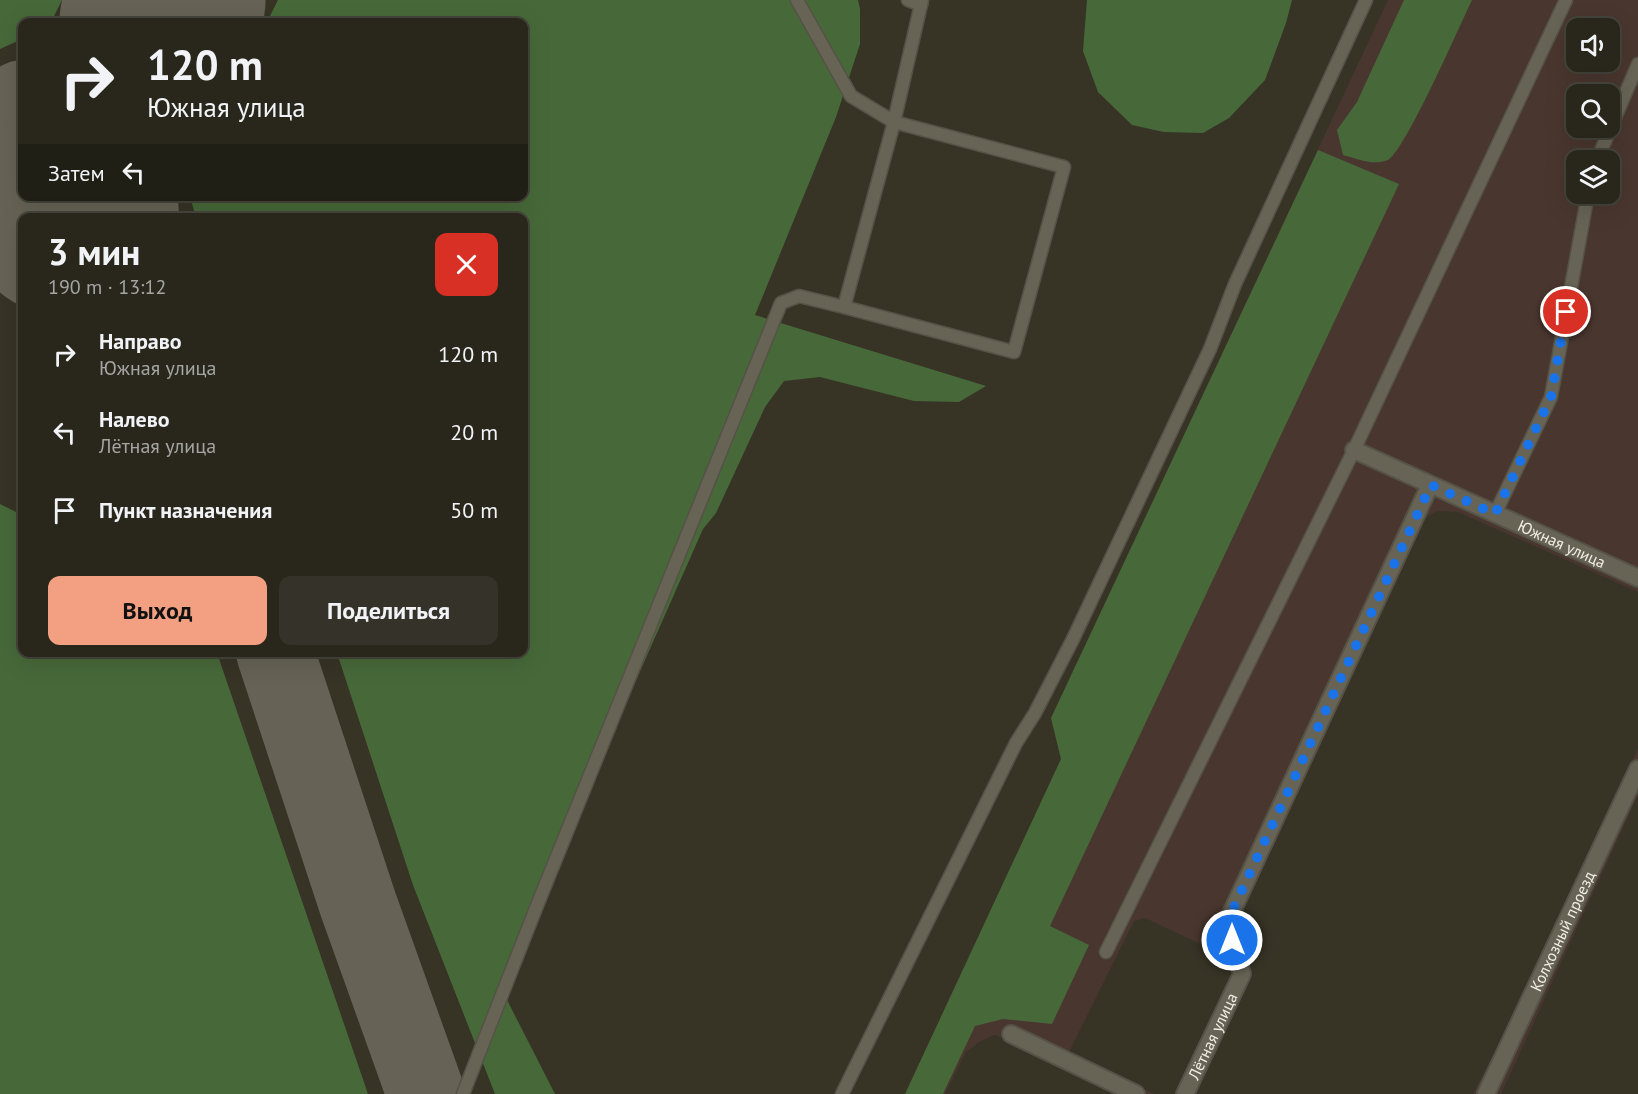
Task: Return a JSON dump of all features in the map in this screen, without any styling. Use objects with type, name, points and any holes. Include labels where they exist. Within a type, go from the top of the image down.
[{"type":"street","name":"Южная улица","points":[[1354,450],[1638,578]]},
{"type":"street","name":"Лётная улица","points":[[1185,1094],[1242,974],[1227,922],[1431,485]]},
{"type":"street","name":"Колхозный проезд","points":[[1486,1094],[1638,769]]},
{"type":"street","points":[[1011,1034],[1136,1094]]},
{"type":"lane","points":[[463,1094],[781,303],[798,296],[1014,352],[1064,167],[894,122],[851,96],[797,0]]},
{"type":"lane","points":[[844,307],[894,122],[921,2],[908,0]]},
{"type":"lane","points":[[842,1094],[1016,743],[1035,712],[1092,598],[1210,349],[1235,285],[1366,0]]},
{"type":"lane","points":[[1106,952],[1354,450],[1566,0]]},
{"type":"lane","points":[[1601,150],[1638,64]]},
{"type":"lane","points":[[1495,514],[1551,397],[1586,204]]},
{"type":"shaded area","points":[[1388,0],[1638,0],[1638,592],[1458,512],[1438,511],[1428,516],[1419,526],[1235,920],[1229,955],[1145,918],[1134,921],[1068,1054],[1154,1094],[1116,1094],[1007,1039],[994,1035],[979,1042],[966,1052],[945,1094],[905,1094],[1061,759],[1051,718]]},
{"type":"shaded area","points":[[1638,748],[1638,795],[1501,1094],[1473,1094],[1502,1038]]},
{"type":"green space","points":[[0,0],[62,0],[53,18],[18,18],[18,41],[0,49]]},
{"type":"green space","points":[[278,0],[858,0],[860,44],[836,117],[755,315],[986,386],[959,402],[914,401],[820,377],[784,381],[765,407],[716,513],[703,529],[506,974],[506,998],[555,1094],[495,1094],[413,885],[338,657],[528,657],[528,213],[195,213],[191,201],[528,201],[528,18],[269,18]]},
{"type":"green space","points":[[1087,0],[1292,0],[1265,80],[1229,118],[1203,133],[1164,132],[1132,125],[1098,92],[1083,51]]},
{"type":"green space","points":[[1404,0],[1472,0],[1419,112],[1396,152],[1388,160],[1382,162],[1366,161],[1343,155],[1337,130],[1357,102]]},
{"type":"green space","points":[[1318,150],[1399,184],[1050,926],[1089,945],[1052,1024],[1003,1019],[975,1026],[943,1094],[905,1094],[1061,759],[1051,718]]},
{"type":"green space","points":[[0,504],[18,513],[18,657],[218,657],[368,1094],[0,1094]]},
{"type":"taxiway","points":[[152,18],[161,14]]},
{"type":"taxiway","points":[[0,111],[18,101]]},
{"type":"taxiway","points":[[139,201],[140,213]]},
{"type":"taxiway","points":[[277,657],[358,904],[426,1094]]},
{"type":"runway","points":[[159,18],[168,0]]},
{"type":"runway","points":[[65,213],[71,201]]},
{"type":"route","points":[[1232,940],[1227,922],[1431,485],[1495,514],[1551,397],[1566,312]]}]
